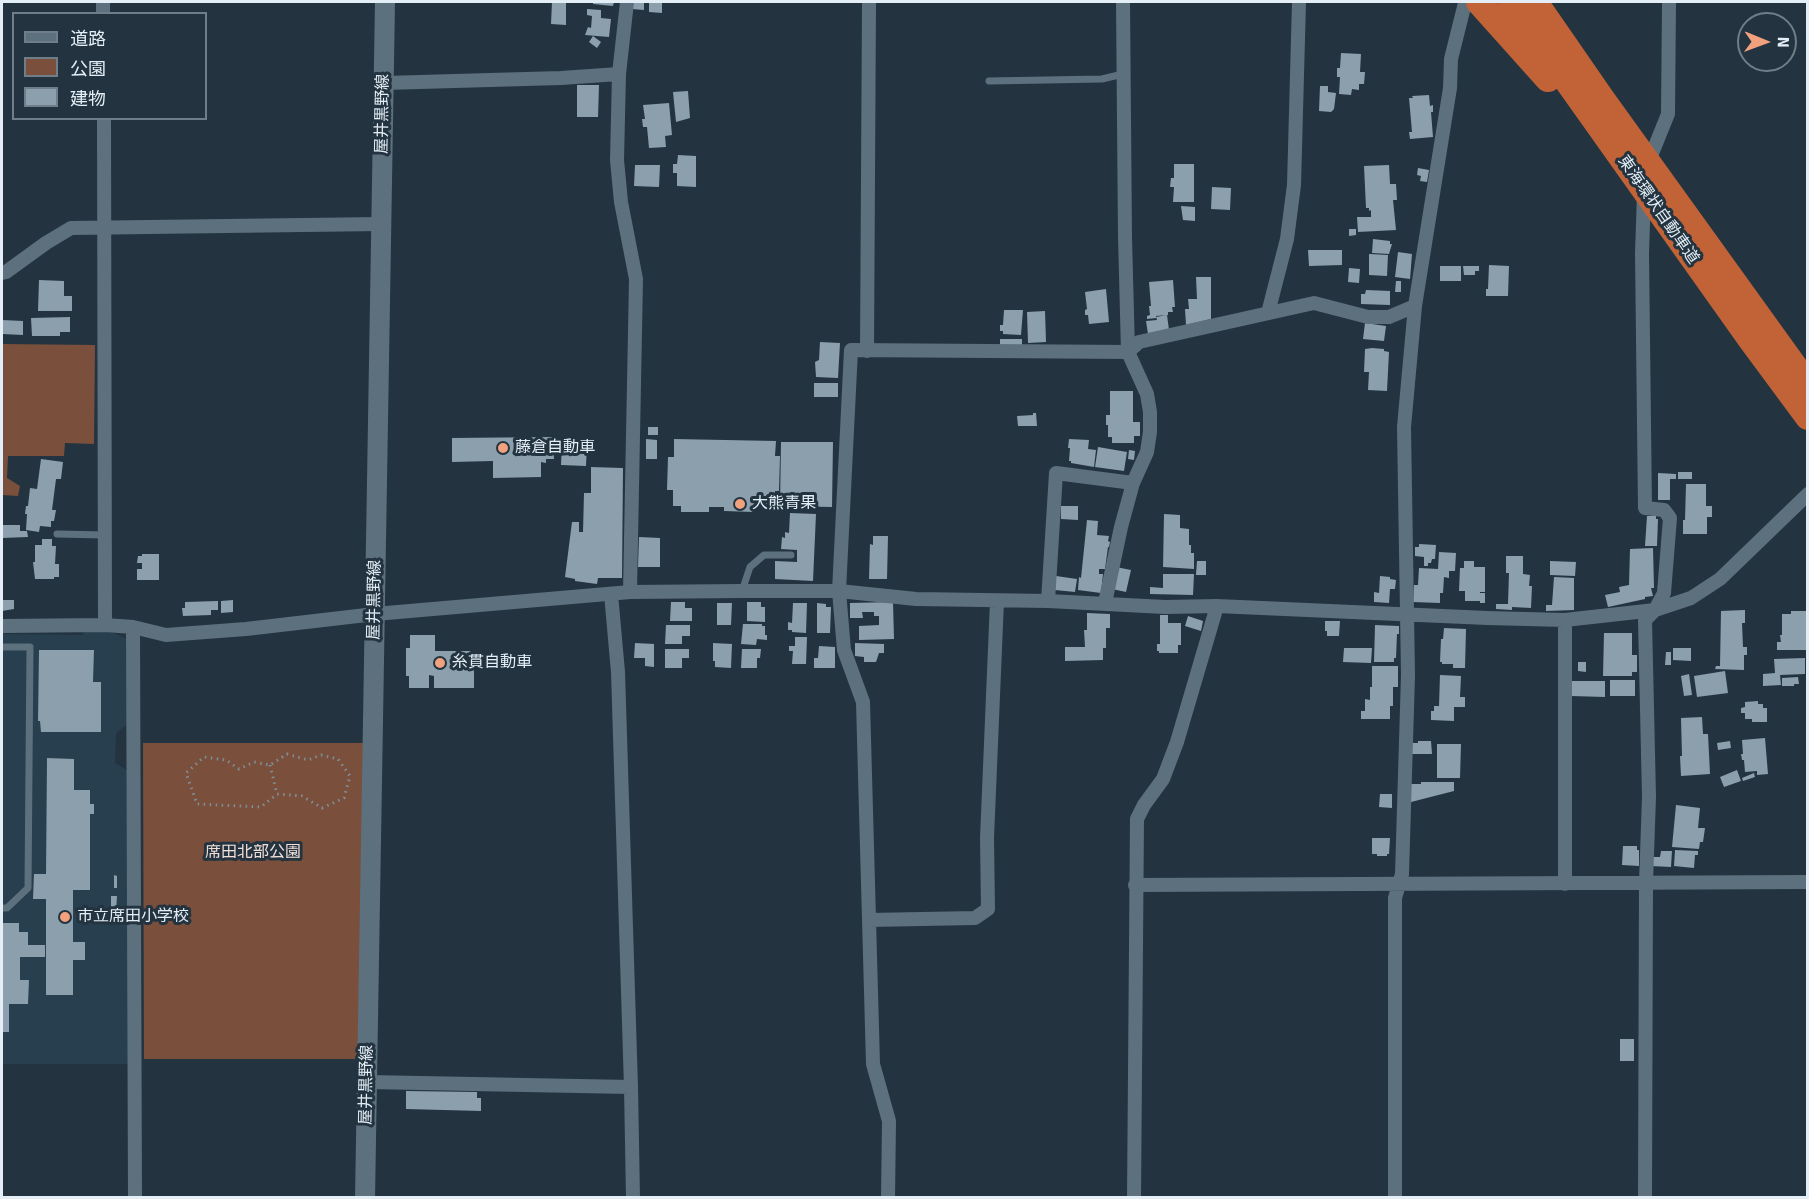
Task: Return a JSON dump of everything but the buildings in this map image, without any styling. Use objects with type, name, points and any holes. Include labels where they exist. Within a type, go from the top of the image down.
[{"type":"highway","points":[[1479,2],[1639,183]]},
{"type":"highway","name":"東海環状自動車道","points":[[1511,2],[1808,417]]},
{"type":"highway","name":"東海環状自動車道","points":[[1535,2],[1808,385]]},
{"type":"main road","name":"屋井黒野線","points":[[365,1197],[385,2]]},
{"type":"street","points":[[627,2],[619,74],[617,160],[621,202],[636,279],[630,592]]},
{"type":"street","points":[[867,351],[869,2]]},
{"type":"street","points":[[1105,603],[1121,527],[1133,483],[1147,452],[1150,432],[1147,394],[1128,352],[1123,2]]},
{"type":"street","points":[[1268,313],[1287,239],[1294,185],[1299,2]]},
{"type":"street","points":[[1395,1197],[1395,898],[1402,874],[1408,675],[1404,427],[1415,306],[1450,88],[1451,59],[1467,2]]},
{"type":"street","points":[[1645,1197],[1646,884],[1649,798],[1645,620],[1655,609],[1664,593],[1670,518],[1664,510],[1645,508],[1643,206],[1644,182],[1649,159],[1668,114],[1669,2]]},
{"type":"street","points":[[384,83],[619,74]]},
{"type":"street","points":[[104,120],[105,625]]},
{"type":"street","points":[[2,273],[71,228],[381,224]]},
{"type":"street","points":[[888,1197],[889,1121],[873,1064],[863,702],[844,650],[839,591],[851,351],[1128,352],[1139,342],[1314,303],[1368,317],[1389,317],[1415,306]]},
{"type":"street","points":[[1048,601],[1056,473],[1133,483]]},
{"type":"street","points":[[2,626],[105,625],[133,627],[166,635],[630,592],[742,591],[839,591],[916,599],[1048,601],[1165,607],[1217,606],[1565,620],[1655,609],[1691,598],[1720,579],[1808,494]]},
{"type":"street","points":[[611,594],[618,672],[633,1197]]},
{"type":"street","points":[[869,920],[975,918],[988,909],[987,838],[996,601]]},
{"type":"street","points":[[1134,1197],[1137,819],[1163,779],[1177,742],[1217,606]]},
{"type":"street","points":[[1565,620],[1565,884]]},
{"type":"street","points":[[133,627],[135,1197]]},
{"type":"street","points":[[1135,885],[1808,882]]},
{"type":"street","points":[[367,1083],[631,1087]]},
{"type":"lane","points":[[989,81],[1102,79],[1123,75]]},
{"type":"lane","points":[[57,534],[105,535]]},
{"type":"lane","points":[[742,591],[750,567],[764,555],[791,555]]},
{"type":"lane","points":[[2,647],[30,647],[28,888],[8,908],[2,908]]},
{"type":"path","points":[[287,754],[308,760],[321,755],[338,759],[350,776],[344,798],[322,808],[302,796],[277,794],[261,807],[196,804],[186,773],[204,757],[226,760],[239,769],[254,762],[270,765],[287,754]]},
{"type":"path","points":[[270,765],[277,794]]},
{"type":"shaded area","name":"市立席田小学校","points":[[84,631],[112,632],[127,639],[128,724],[116,733],[115,763],[127,770],[129,1064],[2,1064],[2,634],[83,635]]},
{"type":"green space","points":[[2,344],[95,345],[94,444],[65,443],[64,456],[8,456],[7,478],[20,486],[18,496],[2,495]]},
{"type":"green space","name":"席田北部公園","points":[[143,743],[365,743],[360,1059],[144,1059]]},
{"type":"place","name":"藤倉自動車","points":[[503,448]]},
{"type":"place","name":"大熊青果","points":[[740,504]]},
{"type":"place","name":"糸貫自動車","points":[[440,663]]},
{"type":"place","name":"市立席田小学校","points":[[65,917]]}]
